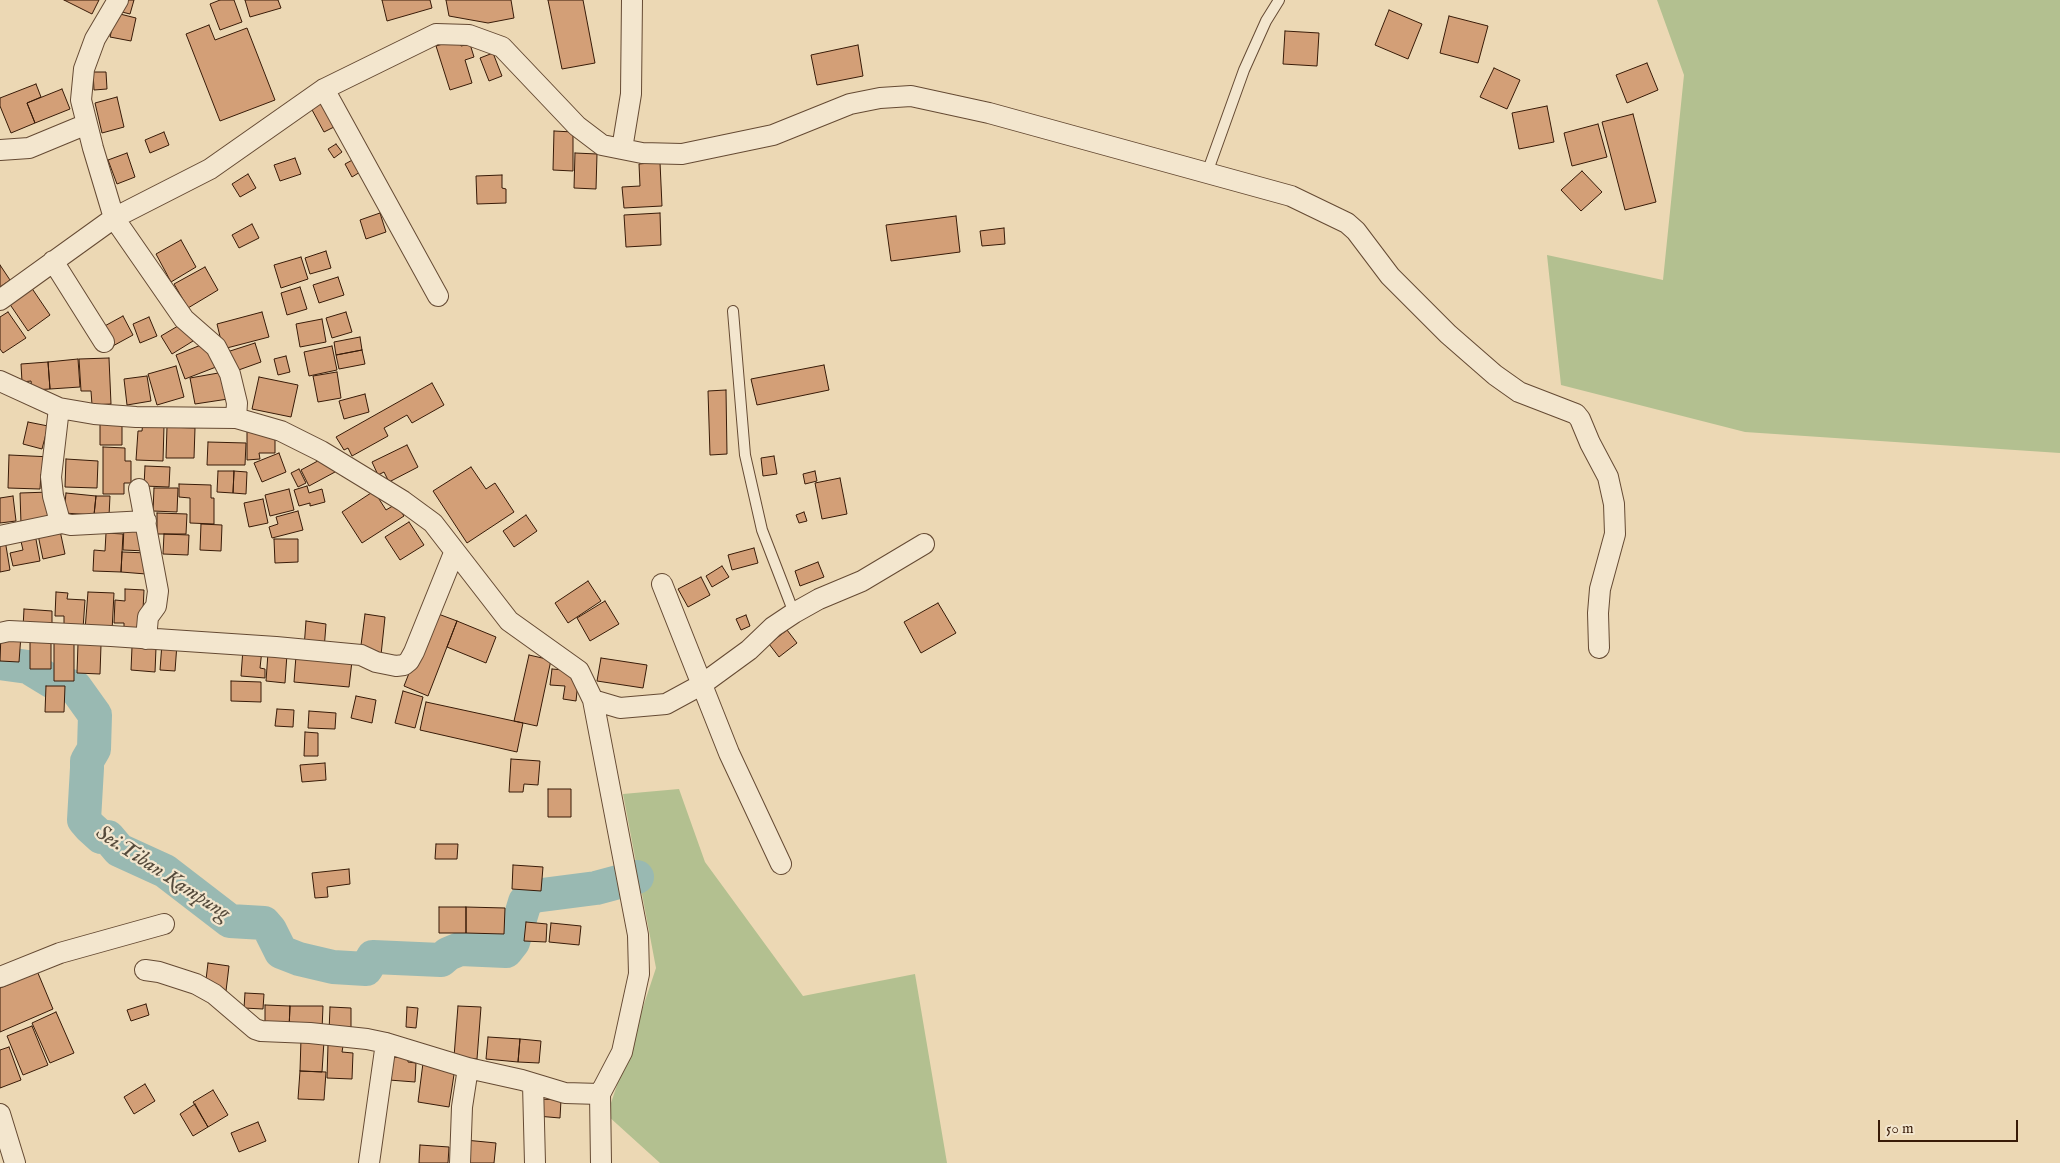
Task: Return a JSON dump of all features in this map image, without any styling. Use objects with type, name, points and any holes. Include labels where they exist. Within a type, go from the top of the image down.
[{"type":"street","points":[[118,0],[95,39],[84,69],[81,100],[87,124],[114,218],[184,319],[216,347],[230,374],[237,403],[236,418]]},
{"type":"street","points":[[622,149],[631,94],[632,0]]},
{"type":"street","points":[[0,300],[114,218],[210,169],[324,89],[436,34],[469,35],[502,47],[577,126],[602,144],[642,153],[682,154],[773,136],[850,104],[880,98],[912,96],[989,113],[1291,196],[1347,223],[1356,231],[1390,276],[1448,334],[1495,374],[1518,392],[1576,414],[1580,419],[1608,477],[1614,504],[1615,534],[1600,589],[1598,613],[1599,648]]},
{"type":"street","points":[[324,89],[438,296]]},
{"type":"street","points":[[0,150],[29,148],[87,124]]},
{"type":"street","points":[[53,261],[104,342]]},
{"type":"street","points":[[0,381],[59,408],[94,414],[136,417],[236,418],[281,431],[321,451],[387,491],[433,523],[454,553],[508,621],[579,671],[593,700],[638,936],[639,974],[622,1052],[600,1094],[601,1163]]},
{"type":"street","points":[[59,408],[51,477],[58,518],[62,523]]},
{"type":"street","points":[[140,488],[158,599],[148,617],[146,639]]},
{"type":"street","points":[[0,536],[62,523],[71,525],[146,521]]},
{"type":"street","points":[[593,700],[620,708],[666,704],[701,685],[749,650],[773,627],[794,613],[819,599],[862,580],[924,544]]},
{"type":"street","points":[[0,633],[9,631],[276,648],[361,655],[383,664],[404,665],[410,661],[454,553]]},
{"type":"street","points":[[662,584],[729,753],[781,864]]},
{"type":"street","points":[[0,977],[60,953],[164,924]]},
{"type":"street","points":[[145,970],[173,976],[214,994],[255,1029],[262,1031],[310,1033],[386,1043],[468,1068],[565,1093],[600,1094]]},
{"type":"street","points":[[369,1163],[386,1043]]},
{"type":"street","points":[[460,1163],[462,1107],[468,1068]]},
{"type":"street","points":[[533,1084],[535,1163]]},
{"type":"street","points":[[0,1114],[15,1163]]},
{"type":"lane","points":[[1207,172],[1244,70],[1266,21],[1279,0]]},
{"type":"lane","points":[[733,311],[745,455],[762,530],[794,613]]},
{"type":"green space","points":[[1657,0],[2060,0],[2060,453],[1745,432],[1561,385],[1547,255],[1663,280],[1684,75]]},
{"type":"green space","points":[[679,789],[705,862],[803,996],[915,974],[947,1163],[660,1163],[607,1115],[656,968],[623,794]]},
{"type":"building","points":[[64,0],[99,0],[92,14]]},
{"type":"building","points":[[121,0],[134,0],[130,14],[118,11]]},
{"type":"building","points":[[220,0],[234,0],[242,22],[220,30],[210,4]]},
{"type":"building","points":[[245,0],[278,0],[281,8],[250,17]]},
{"type":"building","points":[[382,0],[430,0],[432,8],[387,21]]},
{"type":"building","points":[[446,0],[511,0],[514,18],[488,23],[449,16]]},
{"type":"building","points":[[548,0],[583,0],[595,63],[562,69]]},
{"type":"building","points":[[1389,10],[1422,24],[1408,59],[1375,45]]},
{"type":"building","points":[[116,13],[136,18],[131,41],[110,37]]},
{"type":"building","points":[[1449,16],[1488,26],[1478,63],[1440,53]]},
{"type":"building","points":[[209,25],[215,40],[247,28],[275,100],[220,121],[186,34]]},
{"type":"building","points":[[1285,31],[1319,33],[1317,66],[1283,64]]},
{"type":"building","points":[[459,39],[461,46],[470,44],[474,57],[465,60],[472,83],[450,90],[436,46]]},
{"type":"building","points":[[858,45],[863,76],[817,85],[811,55]]},
{"type":"building","points":[[493,53],[502,76],[489,81],[480,58]]},
{"type":"building","points":[[1647,63],[1658,90],[1627,103],[1616,75]]},
{"type":"building","points":[[1494,68],[1520,80],[1507,109],[1480,97]]},
{"type":"building","points":[[93,72],[106,72],[107,89],[94,90]]},
{"type":"building","points":[[36,84],[41,97],[27,103],[35,123],[11,133],[0,106],[0,98]]},
{"type":"building","points":[[62,89],[70,109],[35,123],[27,103]]},
{"type":"building","points":[[117,97],[124,127],[102,133],[95,103]]},
{"type":"building","points":[[324,101],[338,125],[324,132],[311,108]]},
{"type":"building","points":[[1547,106],[1554,142],[1519,149],[1512,113]]},
{"type":"building","points":[[1633,114],[1656,202],[1625,210],[1602,122]]},
{"type":"building","points":[[1598,124],[1607,157],[1572,166],[1564,133]]},
{"type":"building","points":[[554,131],[573,132],[573,171],[553,170]]},
{"type":"building","points":[[164,132],[169,145],[150,153],[145,140]]},
{"type":"building","points":[[336,144],[342,152],[334,158],[328,149]]},
{"type":"building","points":[[127,153],[135,177],[117,184],[108,160]]},
{"type":"building","points":[[575,153],[597,154],[596,189],[574,188]]},
{"type":"building","points":[[358,157],[365,169],[352,177],[345,164]]},
{"type":"building","points":[[295,158],[301,174],[280,181],[274,165]]},
{"type":"building","points":[[660,162],[662,206],[624,208],[622,187],[640,186],[639,164]]},
{"type":"building","points":[[1582,171],[1602,192],[1581,211],[1561,190]]},
{"type":"building","points":[[248,174],[256,188],[240,197],[232,184]]},
{"type":"building","points":[[502,175],[502,188],[506,189],[506,203],[477,204],[476,176]]},
{"type":"building","points":[[380,213],[386,232],[366,239],[360,220]]},
{"type":"building","points":[[660,213],[661,245],[626,247],[624,215]]},
{"type":"building","points":[[956,216],[960,252],[891,261],[886,225]]},
{"type":"building","points":[[252,224],[259,238],[239,248],[232,235]]},
{"type":"building","points":[[1004,228],[1005,244],[982,246],[980,231]]},
{"type":"building","points":[[181,240],[196,267],[171,282],[156,254]]},
{"type":"building","points":[[326,251],[331,268],[310,274],[305,258]]},
{"type":"building","points":[[301,257],[308,279],[281,288],[274,265]]},
{"type":"building","points":[[0,265],[10,280],[0,287]]},
{"type":"building","points":[[205,267],[218,290],[188,308],[174,284]]},
{"type":"building","points":[[338,277],[344,295],[319,303],[313,285]]},
{"type":"building","points":[[31,287],[50,315],[28,331],[9,303]]},
{"type":"building","points":[[300,287],[307,309],[287,315],[281,293]]},
{"type":"building","points":[[8,312],[26,338],[3,353],[0,349],[0,317]]},
{"type":"building","points":[[262,312],[269,337],[223,349],[217,324]]},
{"type":"building","points":[[346,312],[352,332],[332,338],[326,318]]},
{"type":"building","points":[[123,316],[133,335],[111,347],[101,328]]},
{"type":"building","points":[[149,317],[157,336],[140,343],[133,324]]},
{"type":"building","points":[[322,319],[326,342],[300,347],[296,324]]},
{"type":"building","points":[[183,323],[193,341],[172,354],[161,336]]},
{"type":"building","points":[[360,337],[362,350],[336,355],[334,342]]},
{"type":"building","points":[[206,343],[216,367],[185,379],[176,355]]},
{"type":"building","points":[[255,343],[261,362],[233,372],[227,352]]},
{"type":"building","points":[[332,346],[337,370],[309,376],[304,352]]},
{"type":"building","points":[[362,350],[365,364],[339,369],[336,355]]},
{"type":"building","points":[[286,356],[290,372],[278,375],[274,359]]},
{"type":"building","points":[[109,358],[111,404],[92,405],[91,391],[81,391],[79,359]]},
{"type":"building","points":[[78,359],[80,387],[50,389],[48,362]]},
{"type":"building","points":[[48,362],[50,389],[32,390],[31,381],[22,382],[21,364]]},
{"type":"building","points":[[824,365],[829,390],[757,405],[751,379]]},
{"type":"building","points":[[176,366],[184,397],[157,405],[148,374]]},
{"type":"building","points":[[224,372],[228,399],[195,404],[190,378]]},
{"type":"building","points":[[337,372],[341,398],[318,402],[313,376]]},
{"type":"building","points":[[147,376],[151,401],[127,405],[124,379]]},
{"type":"building","points":[[259,377],[298,385],[291,417],[252,409]]},
{"type":"building","points":[[432,383],[444,405],[412,423],[407,415],[384,428],[388,436],[352,456],[348,448],[344,450],[336,437]]},
{"type":"building","points":[[726,390],[727,454],[710,455],[708,391]]},
{"type":"building","points":[[365,394],[369,412],[344,419],[339,401]]},
{"type":"building","points":[[143,421],[164,426],[163,461],[136,460],[138,431],[142,431]]},
{"type":"building","points":[[28,422],[48,426],[42,449],[23,444]]},
{"type":"building","points":[[100,422],[122,422],[122,445],[100,445]]},
{"type":"building","points":[[167,427],[195,428],[194,458],[166,458]]},
{"type":"building","points":[[247,429],[275,429],[275,453],[259,453],[260,459],[247,460]]},
{"type":"building","points":[[208,442],[246,443],[245,465],[207,465]]},
{"type":"building","points":[[407,445],[418,467],[389,482],[384,472],[378,475],[372,462]]},
{"type":"building","points":[[103,447],[125,448],[125,461],[131,461],[131,483],[124,483],[124,494],[103,494]]},
{"type":"building","points":[[279,453],[286,472],[262,482],[254,463]]},
{"type":"building","points":[[9,455],[52,457],[51,474],[41,474],[40,489],[8,488]]},
{"type":"building","points":[[327,456],[335,472],[309,486],[301,470]]},
{"type":"building","points":[[774,456],[777,474],[763,476],[761,458]]},
{"type":"building","points":[[66,459],[98,461],[97,488],[65,487]]},
{"type":"building","points":[[145,466],[170,467],[169,487],[144,486]]},
{"type":"building","points":[[471,467],[486,489],[495,483],[514,512],[467,543],[433,491]]},
{"type":"building","points":[[299,469],[306,483],[298,487],[291,473]]},
{"type":"building","points":[[218,471],[234,471],[233,493],[217,492]]},
{"type":"building","points":[[234,471],[247,472],[246,494],[233,493]]},
{"type":"building","points":[[815,471],[817,481],[805,484],[803,474]]},
{"type":"building","points":[[840,478],[847,514],[822,519],[815,483]]},
{"type":"building","points":[[179,484],[211,485],[211,498],[214,498],[214,524],[190,523],[190,498],[179,497]]},
{"type":"building","points":[[307,486],[309,493],[322,489],[325,502],[310,506],[310,503],[299,506],[294,490]]},
{"type":"building","points":[[154,488],[178,488],[177,512],[153,511]]},
{"type":"building","points":[[289,489],[294,510],[270,516],[265,495]]},
{"type":"building","points":[[374,491],[386,510],[396,504],[404,516],[362,543],[342,512]]},
{"type":"building","points":[[50,492],[51,522],[21,524],[20,493]]},
{"type":"building","points":[[66,493],[96,496],[94,515],[64,513]]},
{"type":"building","points":[[13,496],[16,521],[0,523],[0,498]]},
{"type":"building","points":[[96,496],[110,496],[109,516],[94,515]]},
{"type":"building","points":[[263,499],[268,523],[249,527],[244,503]]},
{"type":"building","points":[[298,511],[303,530],[272,538],[269,527],[278,524],[276,517]]},
{"type":"building","points":[[804,512],[807,521],[799,523],[796,515]]},
{"type":"building","points":[[157,513],[187,514],[186,534],[157,534]]},
{"type":"building","points":[[526,515],[537,531],[514,547],[503,531]]},
{"type":"building","points":[[409,522],[424,545],[400,560],[385,537]]},
{"type":"building","points":[[201,524],[222,525],[221,551],[200,550]]},
{"type":"building","points":[[59,526],[65,554],[43,559],[37,530]]},
{"type":"building","points":[[124,526],[147,527],[146,551],[123,550]]},
{"type":"building","points":[[106,533],[123,534],[121,572],[93,571],[94,550],[105,551]]},
{"type":"building","points":[[35,534],[40,561],[13,566],[10,553],[23,550],[20,537]]},
{"type":"building","points":[[164,534],[189,535],[188,555],[163,554]]},
{"type":"building","points":[[274,539],[298,539],[298,562],[275,563]]},
{"type":"building","points":[[5,540],[10,570],[0,572],[0,541]]},
{"type":"building","points":[[754,548],[758,563],[732,570],[728,555]]},
{"type":"building","points":[[122,552],[148,553],[146,574],[121,572]]},
{"type":"building","points":[[818,562],[824,577],[800,586],[795,571]]},
{"type":"building","points":[[722,566],[729,577],[712,587],[706,576]]},
{"type":"building","points":[[701,577],[710,595],[688,607],[678,589]]},
{"type":"building","points":[[588,581],[601,601],[568,623],[555,603]]},
{"type":"building","points":[[125,589],[144,590],[142,631],[124,630],[124,623],[114,623],[115,600],[125,601]]},
{"type":"building","points":[[56,592],[68,593],[67,599],[85,600],[83,629],[64,628],[64,616],[55,616]]},
{"type":"building","points":[[88,592],[114,593],[112,631],[85,630]]},
{"type":"building","points":[[605,601],[619,624],[590,641],[577,618]]},
{"type":"building","points":[[938,603],[956,633],[921,653],[904,622]]},
{"type":"building","points":[[24,609],[52,611],[52,630],[23,628]]},
{"type":"building","points":[[433,612],[457,621],[428,696],[404,686]]},
{"type":"building","points":[[365,614],[385,617],[381,655],[360,653]]},
{"type":"building","points":[[746,615],[750,626],[741,630],[736,619]]},
{"type":"building","points":[[306,621],[326,624],[324,650],[304,648]]},
{"type":"building","points":[[457,621],[496,637],[486,663],[447,647]]},
{"type":"building","points":[[787,630],[797,643],[779,657],[769,644]]},
{"type":"building","points":[[1,634],[21,635],[19,662],[0,661]]},
{"type":"building","points":[[30,636],[51,643],[51,669],[30,669]]},
{"type":"building","points":[[54,640],[74,640],[74,681],[54,681]]},
{"type":"building","points":[[162,643],[177,644],[175,671],[160,670]]},
{"type":"building","points":[[78,644],[101,645],[100,674],[77,673]]},
{"type":"building","points":[[132,647],[156,648],[155,672],[131,670]]},
{"type":"building","points":[[243,649],[262,650],[260,668],[265,669],[265,678],[241,676]]},
{"type":"building","points":[[268,653],[287,654],[285,683],[266,681]]},
{"type":"building","points":[[529,655],[551,660],[537,726],[514,721]]},
{"type":"building","points":[[296,656],[352,661],[349,687],[294,682]]},
{"type":"building","points":[[601,658],[647,665],[643,688],[597,681]]},
{"type":"building","points":[[552,669],[575,671],[578,682],[576,701],[563,699],[565,686],[550,685]]},
{"type":"building","points":[[231,681],[261,682],[261,702],[231,701]]},
{"type":"building","points":[[46,686],[65,686],[64,712],[45,712]]},
{"type":"building","points":[[403,691],[423,697],[415,728],[395,723]]},
{"type":"building","points":[[356,696],[376,700],[372,723],[351,718]]},
{"type":"building","points":[[426,702],[523,723],[517,752],[420,730]]},
{"type":"building","points":[[277,709],[294,710],[293,727],[275,726]]},
{"type":"building","points":[[309,711],[336,713],[335,729],[308,728]]},
{"type":"building","points":[[305,732],[318,733],[318,756],[304,756]]},
{"type":"building","points":[[511,759],[540,761],[538,785],[524,784],[523,792],[509,792]]},
{"type":"building","points":[[325,763],[326,780],[302,782],[300,765]]},
{"type":"building","points":[[548,789],[571,789],[571,817],[548,817]]},
{"type":"building","points":[[436,844],[458,844],[457,859],[435,859]]},
{"type":"building","points":[[513,865],[543,867],[541,891],[512,889]]},
{"type":"building","points":[[349,869],[350,884],[327,887],[328,897],[315,898],[312,873]]},
{"type":"building","points":[[439,907],[466,907],[466,933],[439,933]]},
{"type":"building","points":[[466,907],[505,908],[504,934],[466,933]]},
{"type":"building","points":[[526,922],[547,924],[546,942],[524,941]]},
{"type":"building","points":[[551,923],[581,926],[579,945],[549,942]]},
{"type":"building","points":[[208,963],[229,966],[226,991],[205,988]]},
{"type":"building","points":[[35,966],[53,1009],[0,1032],[0,988],[20,980]]},
{"type":"building","points":[[245,993],[264,994],[263,1009],[244,1008]]},
{"type":"building","points":[[146,1004],[149,1015],[131,1021],[127,1010]]},
{"type":"building","points":[[265,1005],[290,1006],[289,1029],[265,1028]]},
{"type":"building","points":[[290,1006],[323,1006],[322,1030],[289,1029]]},
{"type":"building","points":[[458,1006],[481,1007],[477,1059],[454,1057]]},
{"type":"building","points":[[330,1007],[351,1008],[351,1032],[329,1032]]},
{"type":"building","points":[[407,1007],[418,1008],[416,1028],[406,1027]]},
{"type":"building","points":[[56,1012],[74,1053],[50,1063],[32,1023]]},
{"type":"building","points":[[32,1026],[48,1065],[23,1075],[7,1036]]},
{"type":"building","points":[[488,1037],[520,1039],[518,1062],[486,1059]]},
{"type":"building","points":[[301,1039],[324,1041],[322,1072],[300,1071]]},
{"type":"building","points":[[520,1039],[541,1041],[539,1063],[518,1062]]},
{"type":"building","points":[[328,1045],[343,1046],[342,1052],[353,1053],[352,1079],[327,1078]]},
{"type":"building","points":[[9,1047],[21,1080],[0,1088],[0,1050]]},
{"type":"building","points":[[391,1057],[408,1058],[408,1062],[416,1063],[415,1082],[389,1080]]},
{"type":"building","points":[[423,1063],[455,1068],[449,1107],[418,1102]]},
{"type":"building","points":[[300,1071],[326,1072],[324,1100],[298,1099]]},
{"type":"building","points":[[145,1084],[155,1101],[134,1114],[124,1097]]},
{"type":"building","points":[[213,1090],[228,1115],[208,1127],[193,1102]]},
{"type":"building","points":[[539,1099],[561,1100],[560,1118],[537,1116]]},
{"type":"building","points":[[195,1104],[208,1127],[193,1136],[180,1114]]},
{"type":"building","points":[[258,1122],[266,1141],[239,1152],[231,1133]]},
{"type":"building","points":[[465,1140],[496,1143],[494,1163],[463,1163]]},
{"type":"building","points":[[420,1145],[449,1147],[448,1163],[419,1163]]},
{"type":"waterway","name":"Sei.Tiban Kampung","points":[[0,663],[28,667],[51,681],[75,687],[95,715],[94,749],[87,761],[84,820],[90,827],[101,837],[108,837],[119,850],[165,871],[230,921],[264,923],[270,930],[281,952],[299,959],[333,967],[366,969],[373,957],[441,960],[448,954],[460,949],[506,951],[513,942],[525,902],[534,896],[596,888],[637,877]]}]
